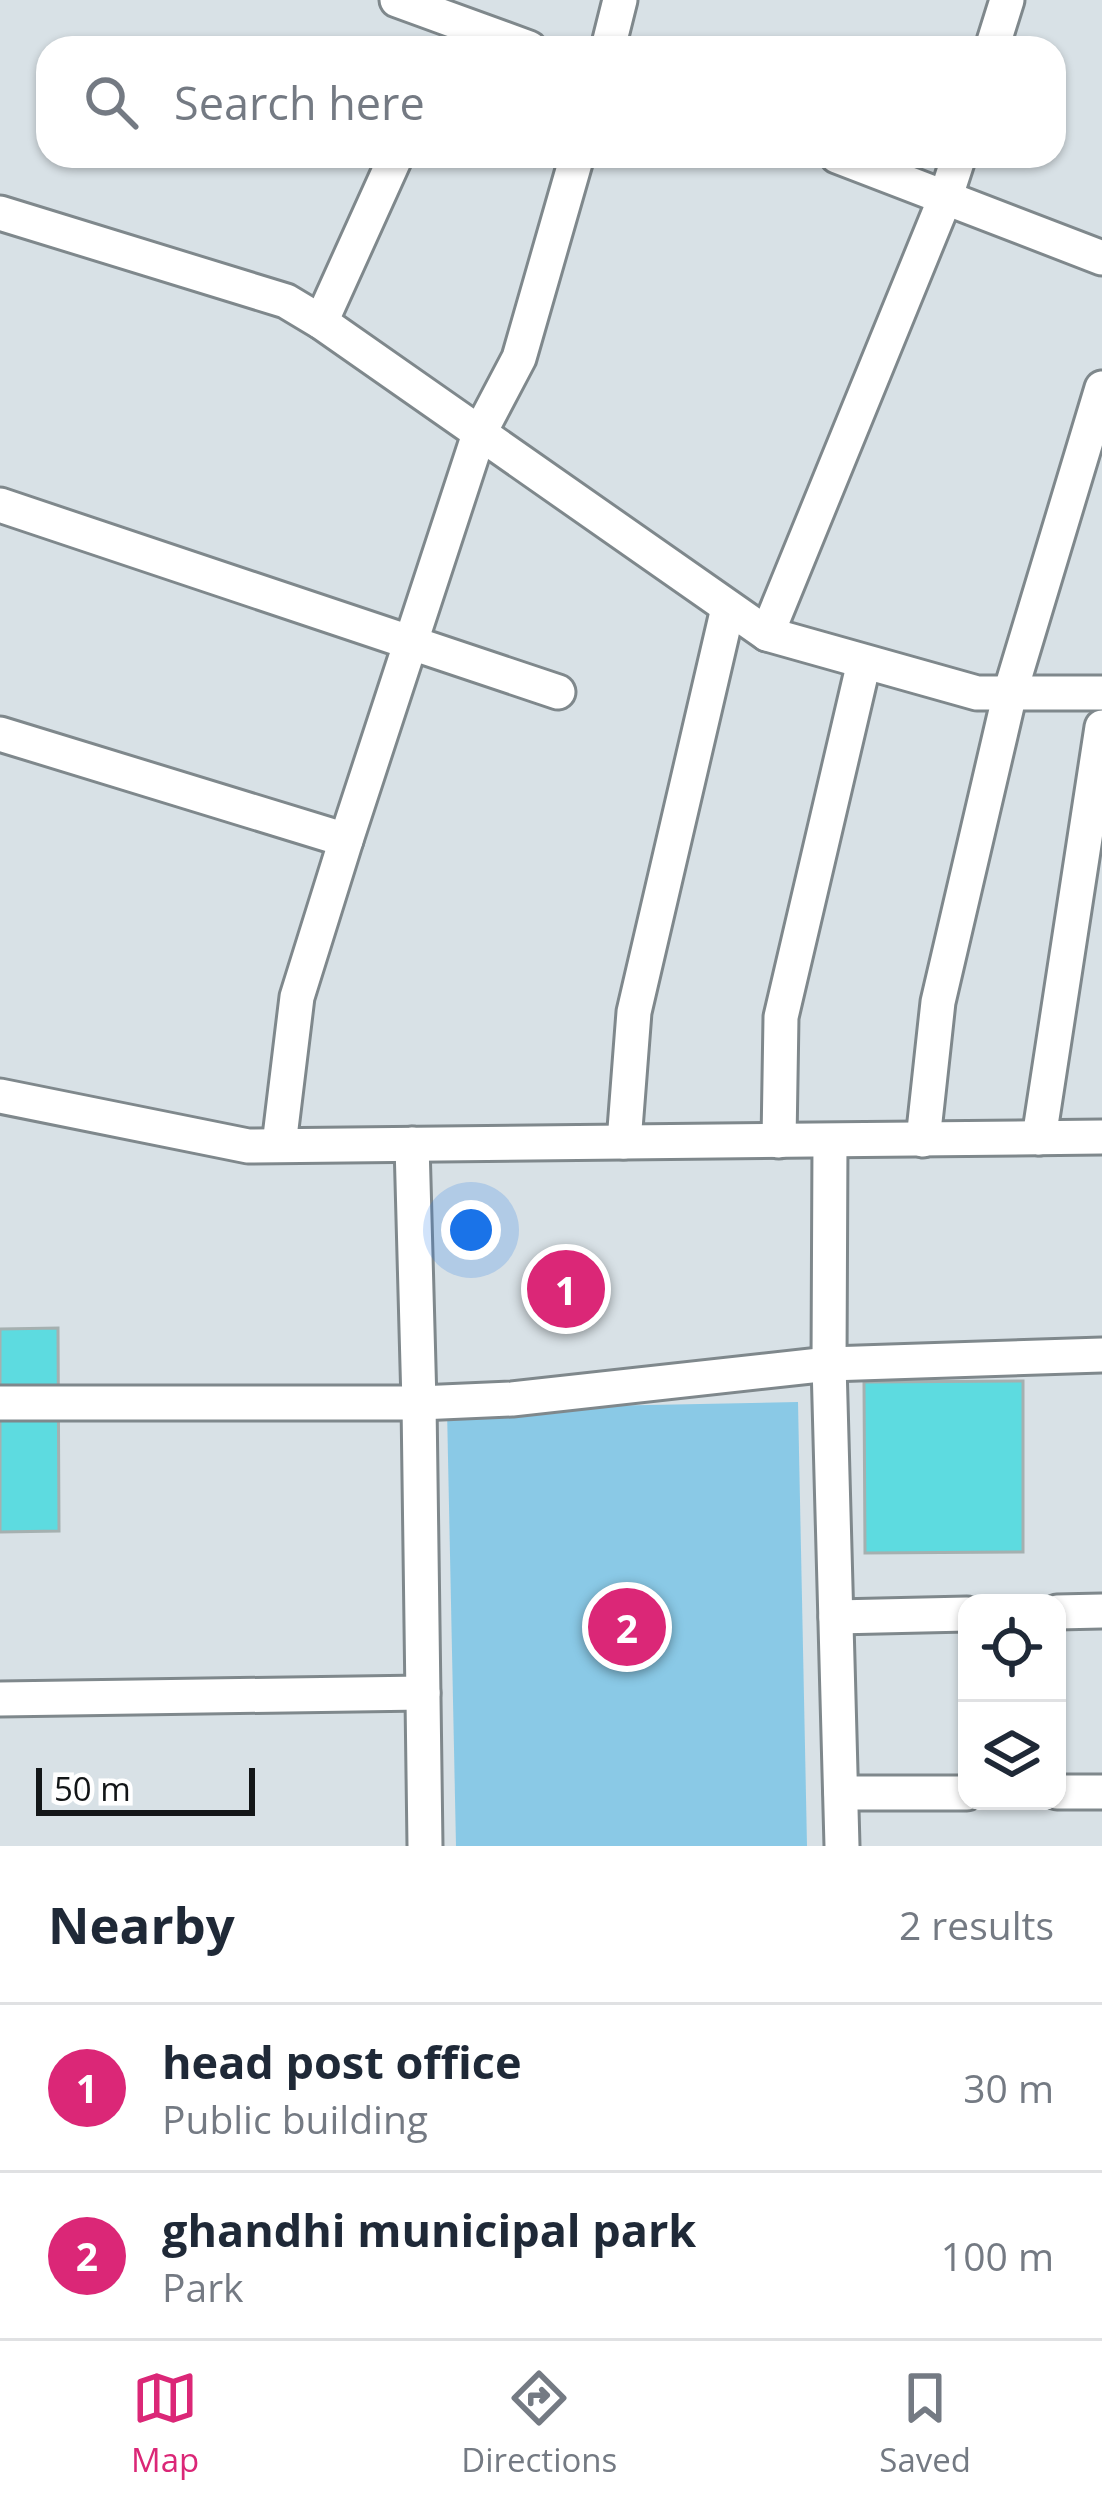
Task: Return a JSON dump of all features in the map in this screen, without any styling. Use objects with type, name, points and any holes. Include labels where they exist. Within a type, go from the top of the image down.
[{"type":"street","points":[[397,0],[451,35]]},
{"type":"street","points":[[611,36],[620,0]]},
{"type":"street","points":[[996,36],[1007,0]]},
{"type":"street","points":[[321,322],[391,168]]},
{"type":"street","points":[[279,1145],[297,997],[479,434],[519,358],[574,168]]},
{"type":"street","points":[[870,168],[1102,257]]},
{"type":"street","points":[[767,634],[954,168]]},
{"type":"street","points":[[0,213],[286,302],[767,634],[977,693],[1102,693]]},
{"type":"street","points":[[923,1140],[938,1002],[1010,693],[1102,388]]},
{"type":"street","points":[[0,505],[558,692]]},
{"type":"street","points":[[624,1142],[634,1012],[728,608]]},
{"type":"street","points":[[779,1141],[781,1017],[864,662]]},
{"type":"street","points":[[1039,1138],[1102,727]]},
{"type":"street","points":[[0,734],[346,840]]},
{"type":"street","points":[[0,1096],[248,1146],[1102,1137]]},
{"type":"street","points":[[830,1141],[829,1364],[842,1846]]},
{"type":"street","points":[[412,1144],[425,1846]]},
{"type":"street","points":[[0,1403],[512,1399],[829,1364],[1102,1355]]},
{"type":"street","points":[[1066,1612],[1102,1611]]},
{"type":"street","points":[[836,1617],[958,1614]]},
{"type":"street","points":[[0,1699],[423,1693]]},
{"type":"street","points":[[1066,1792],[1102,1792]]},
{"type":"street","points":[[841,1793],[958,1793]]},
{"type":"shaded area","points":[[798,1402],[807,1846],[456,1846],[447,1409]]},
{"type":"building","points":[[58,1328],[59,1531],[0,1532],[0,1329]]},
{"type":"building","points":[[1023,1381],[1023,1552],[865,1553],[864,1382]]},
{"type":"place","name":"head post office","points":[[566,1289]]},
{"type":"place","name":"ghandhi municipal park","points":[[627,1627]]}]
